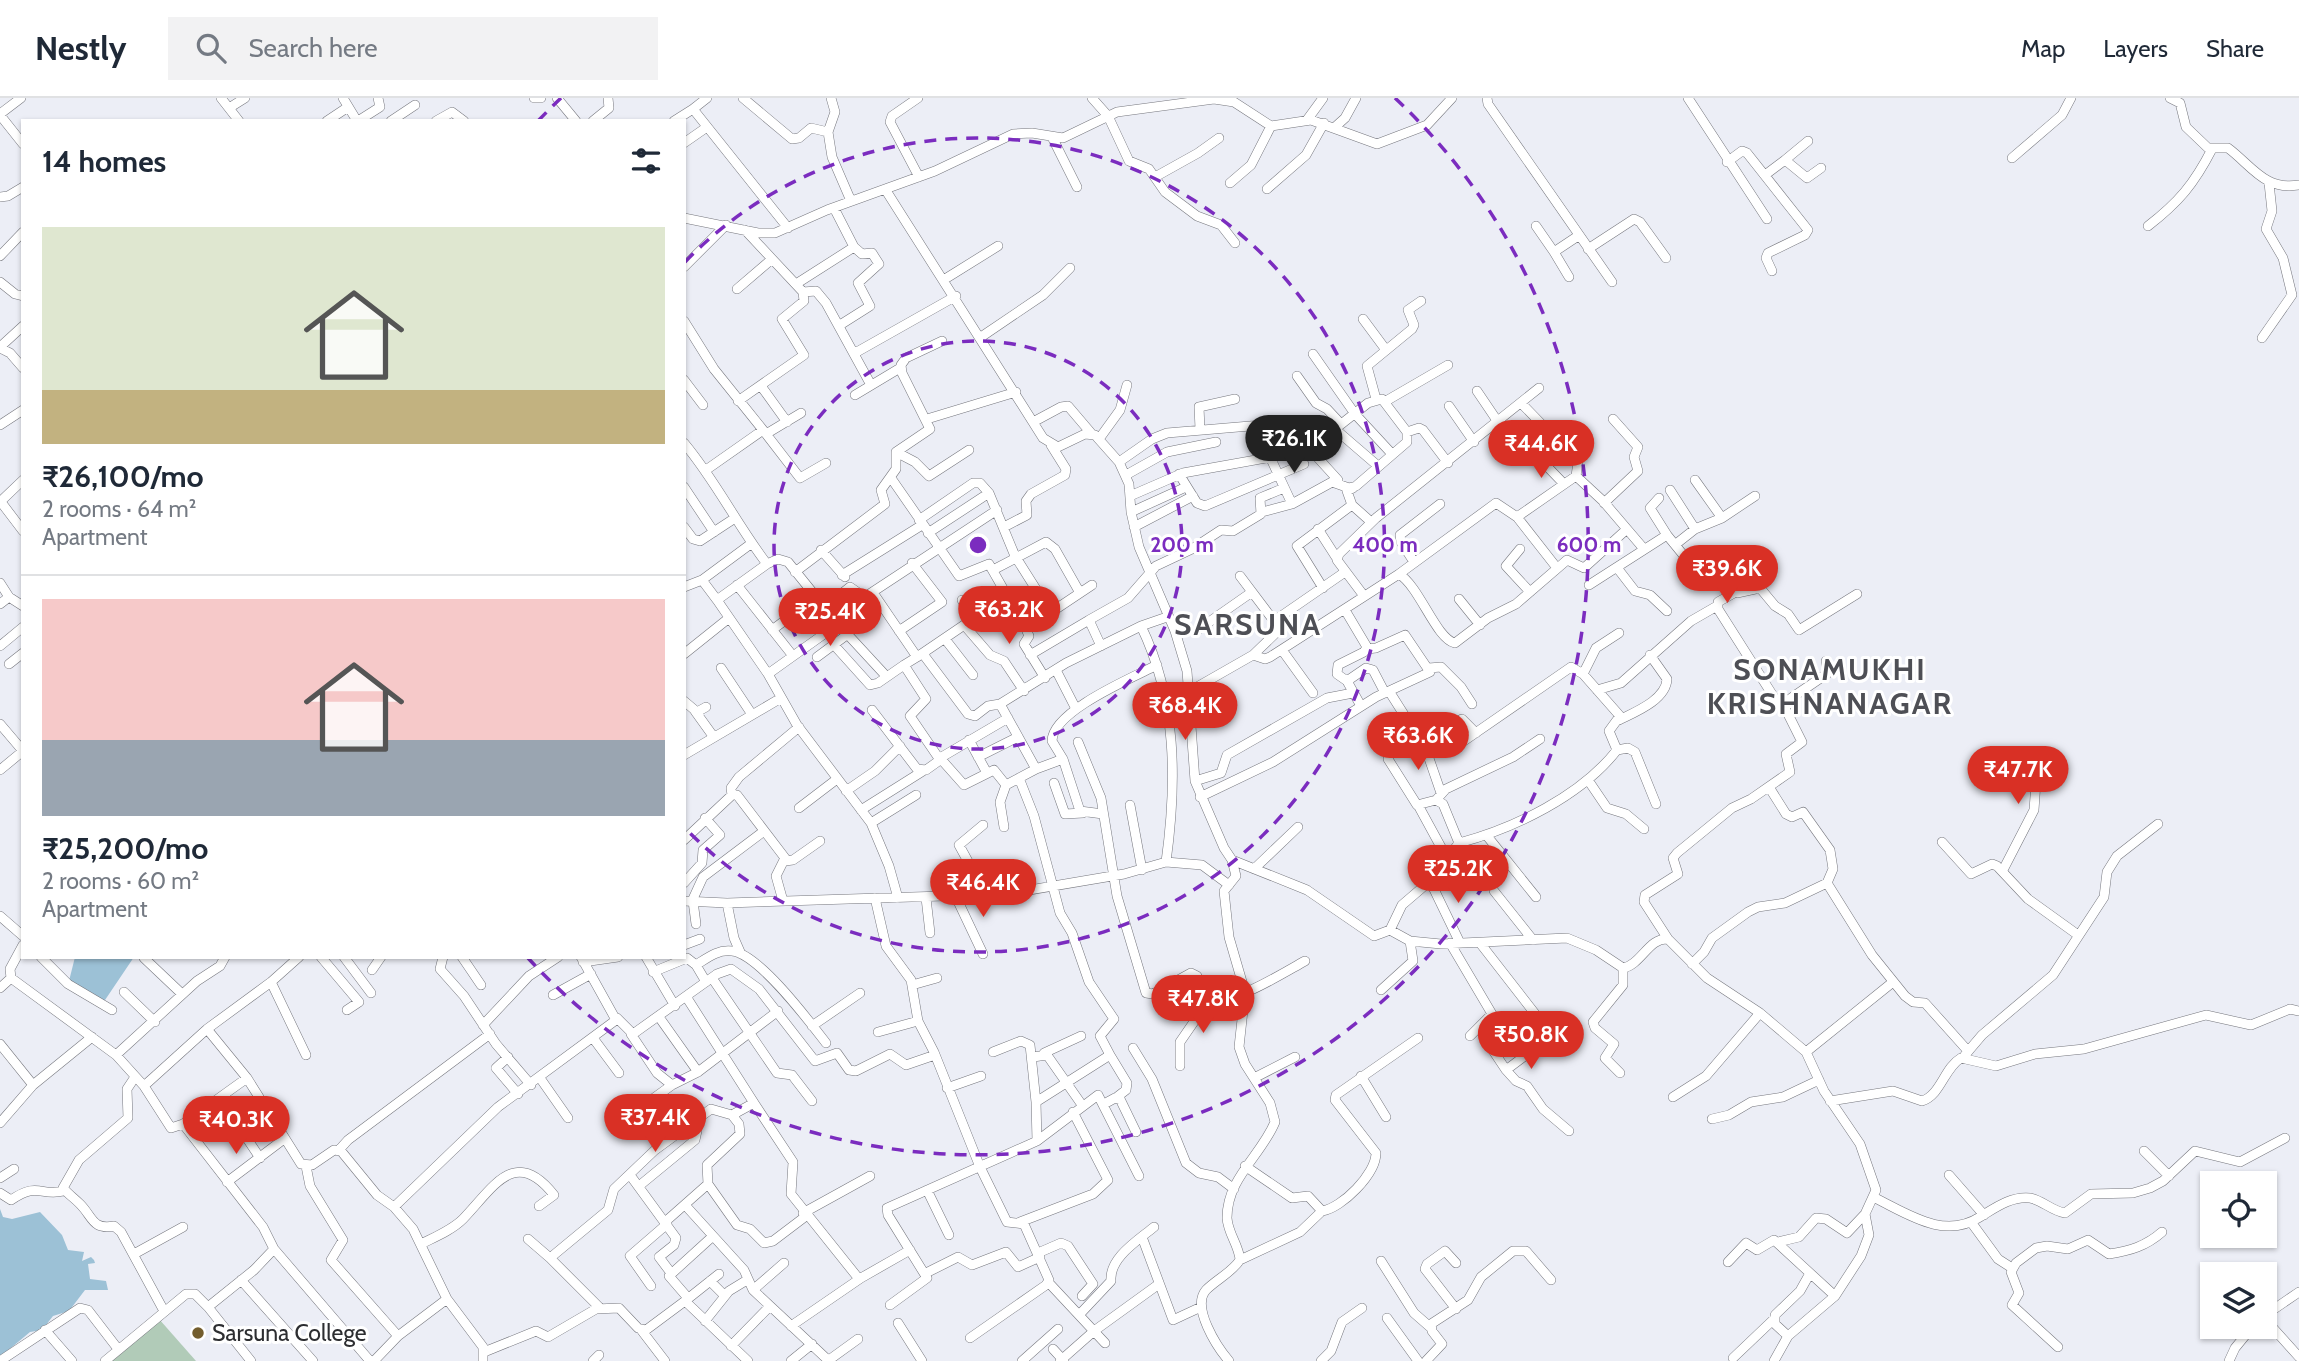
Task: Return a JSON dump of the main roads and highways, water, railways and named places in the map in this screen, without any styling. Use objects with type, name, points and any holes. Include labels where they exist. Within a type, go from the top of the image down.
[{"type":"water","points":[[74,959],[133,959],[103,1003],[69,981]]},
{"type":"water","points":[[0,1209],[3,1217],[12,1219],[40,1212],[62,1235],[68,1250],[84,1252],[82,1261],[91,1257],[94,1260],[95,1263],[88,1264],[90,1279],[106,1281],[108,1290],[85,1290],[69,1311],[53,1316],[42,1330],[30,1332],[0,1357]]},
{"type":"place","name":"Sarsuna College","points":[[198,1333]]},
{"type":"district","name":"SARSUNA","points":[[1248,625]]},
{"type":"district","name":"SONAMUKHI KRISHNANAGAR","points":[[1830,687]]}]
